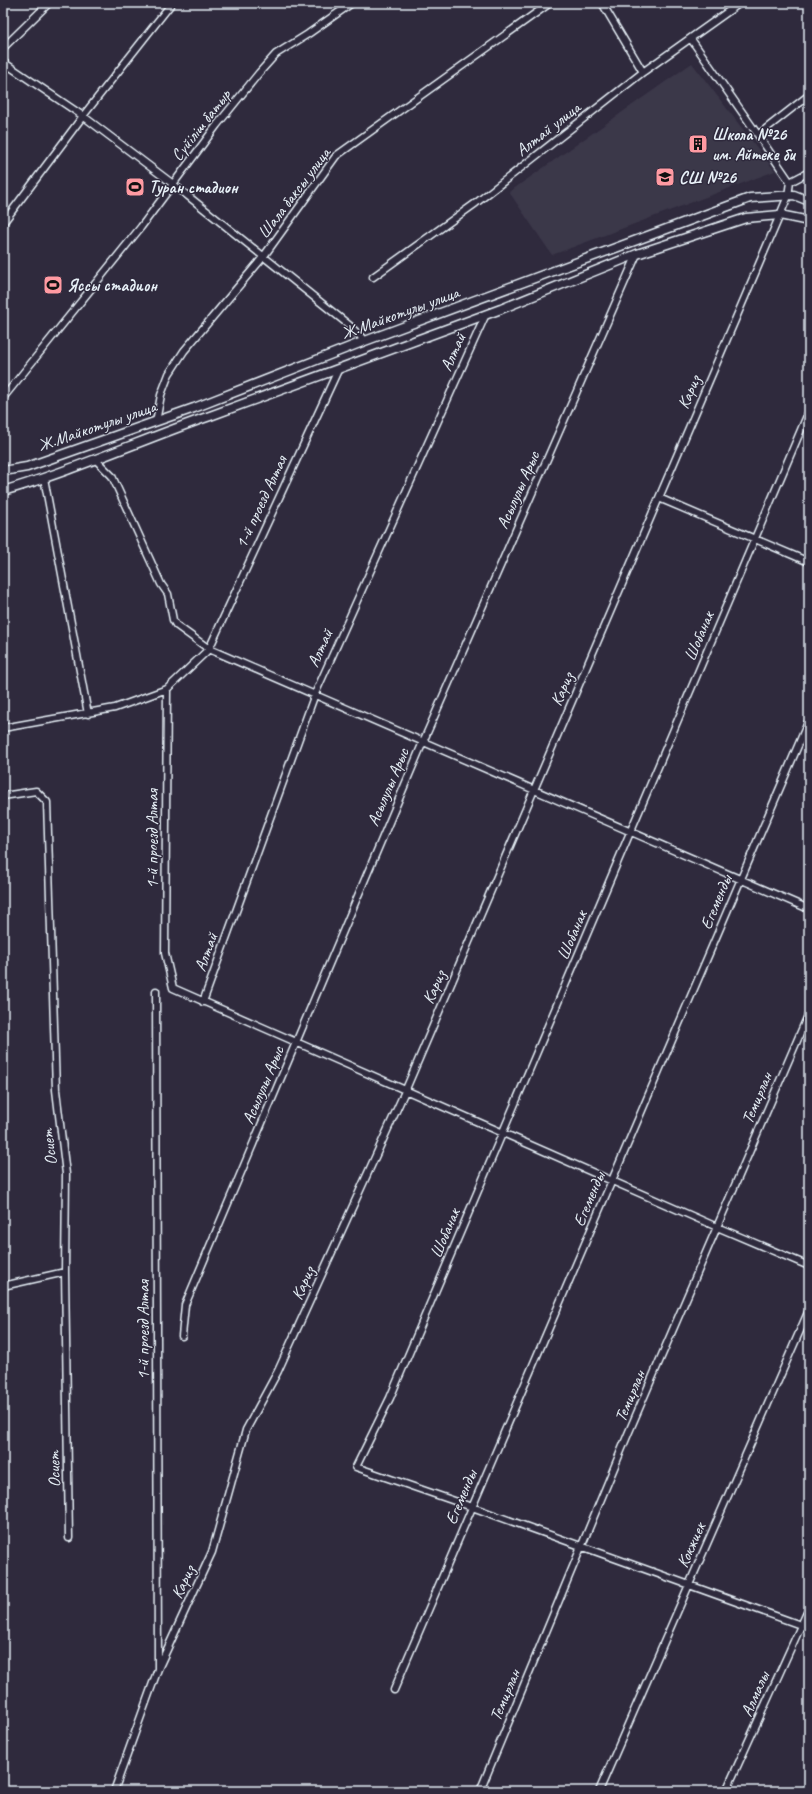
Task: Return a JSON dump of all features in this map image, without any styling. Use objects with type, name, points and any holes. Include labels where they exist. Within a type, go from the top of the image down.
[{"type":"street","points":[[3,48],[49,3]]},
{"type":"street","points":[[3,223],[83,116],[172,3]]},
{"type":"street","name":"Сүйіліш батыр","points":[[3,398],[174,184],[217,125],[276,54],[308,34],[352,3]]},
{"type":"street","name":"Шала баксы улица","points":[[156,422],[161,396],[166,381],[184,351],[264,256],[336,156],[550,3]]},
{"type":"street","points":[[602,3],[642,72]]},
{"type":"street","name":"Алтай улица","points":[[373,277],[476,203],[642,72],[691,39],[740,3]]},
{"type":"street","points":[[691,39],[790,182],[809,172]]},
{"type":"street","points":[[3,62],[83,116],[174,184],[349,325],[365,341]]},
{"type":"street","points":[[758,135],[809,95]]},
{"type":"street","name":"Кариз","points":[[114,1791],[158,1669],[212,1552],[246,1430],[278,1371],[406,1089],[780,215],[788,196],[790,182]]},
{"type":"street","name":"Ж.Майкотулы улица","points":[[3,471],[27,467],[156,422],[268,380],[365,341],[750,198],[794,195],[809,201]]},
{"type":"street","name":"Ж.Майкотулы улица","points":[[3,491],[44,478],[486,314],[637,254],[746,218],[780,215],[809,221]]},
{"type":"street","name":"Асылулы Арыс","points":[[182,1336],[186,1306],[296,1043],[423,742],[637,254]]},
{"type":"street","name":"Алтай","points":[[203,1002],[315,694],[486,314]]},
{"type":"street","name":"1-й проезд Алтая","points":[[209,649],[339,368]]},
{"type":"street","points":[[268,380],[273,393]]},
{"type":"street","name":"Шобанак","points":[[472,1507],[356,1467],[390,1398],[809,411]]},
{"type":"street","points":[[95,459],[112,476],[161,584],[168,594],[172,620],[176,625],[209,649],[809,910]]},
{"type":"street","points":[[44,478],[88,714]]},
{"type":"street","points":[[659,498],[809,562]]},
{"type":"street","points":[[3,728],[115,708],[167,689],[209,649]]},
{"type":"street","name":"1-й проезд Алтая","points":[[167,689],[165,953],[173,988],[203,1002]]},
{"type":"street","name":"Егеменды","points":[[394,1690],[809,720]]},
{"type":"street","name":"Осиет","points":[[3,796],[36,791],[47,802],[56,1090],[66,1174],[64,1272],[69,1538]]},
{"type":"street","name":"1-й проезд Алтая","points":[[156,991],[158,1669]]},
{"type":"street","points":[[203,1002],[406,1089],[717,1227],[809,1266]]},
{"type":"street","name":"Темирлан","points":[[480,1791],[582,1546],[809,1013]]},
{"type":"street","points":[[3,1286],[64,1272]]},
{"type":"street","name":"Кокжиек","points":[[599,1791],[809,1310]]},
{"type":"street","points":[[472,1507],[809,1628]]},
{"type":"street","name":"Алмалы","points":[[726,1791],[809,1608]]},
{"type":"shaded area","points":[[692,63],[775,171],[552,255],[509,192]]},
{"type":"place","name":"Школа №26 им. Айтеке би","points":[[698,144]]},
{"type":"place","name":"СШ №26","points":[[665,177]]},
{"type":"place","name":"Туран стадион","points":[[135,187]]},
{"type":"place","name":"Яссы стадион","points":[[53,285]]}]
